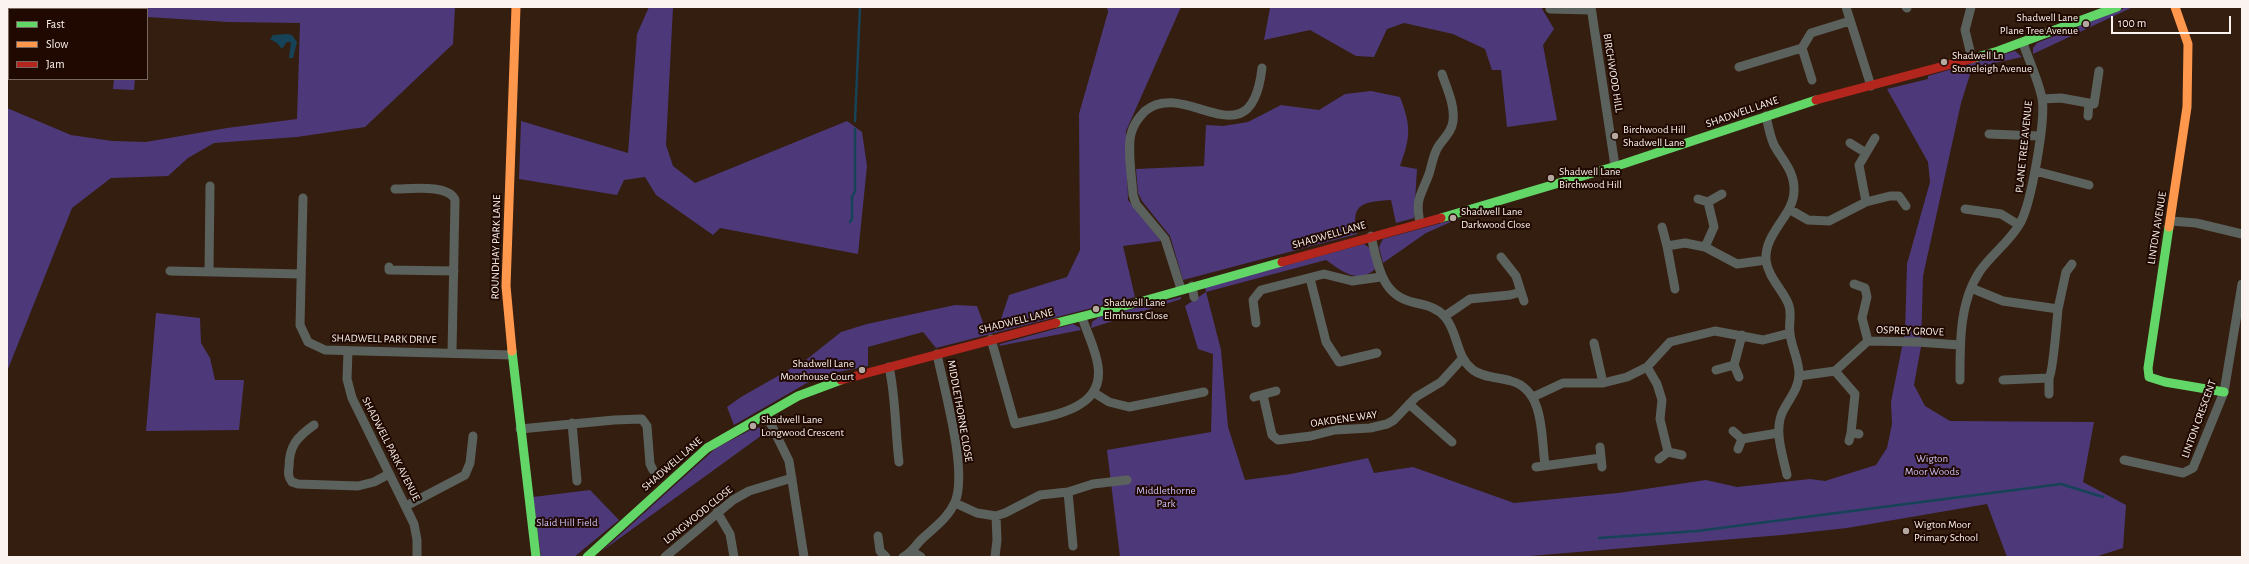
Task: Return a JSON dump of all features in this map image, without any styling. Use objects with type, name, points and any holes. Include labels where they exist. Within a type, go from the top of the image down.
[{"type":"street","name":"ROUNDHAY PARK LANE","points":[[516,7],[506,286],[520,428],[536,557]]},
{"type":"street","points":[[1846,7],[1871,86]]},
{"type":"street","points":[[1971,7],[1965,23],[1965,30],[1972,59]]},
{"type":"street","name":"SHADWELL LANE","points":[[588,557],[628,518],[707,448],[766,414],[826,384],[991,339],[1082,317],[1371,236],[1420,224],[1615,166],[1805,103],[1972,59],[2023,43],[2116,7]]},
{"type":"street","name":"LINTON AVENUE","points":[[2175,7],[2188,44],[2187,99],[2171,222],[2148,368],[2149,377],[2165,382],[2224,392]]},
{"type":"street","points":[[1550,9],[1591,9]]},
{"type":"street","name":"BIRCHWOOD HILL","points":[[1591,9],[1615,166]]},
{"type":"street","points":[[1739,67],[1802,48],[1811,33],[1850,21]]},
{"type":"street","name":"PLANE TREE AVENUE","points":[[1960,380],[1960,345],[1965,304],[1971,288],[1980,271],[2019,225],[2030,202],[2035,171],[2042,99],[2023,43]]},
{"type":"street","points":[[1802,48],[1812,80]]},
{"type":"street","points":[[1181,289],[1165,239],[1136,204],[1133,195],[1131,135],[1142,114],[1151,106],[1162,102],[1189,105],[1224,116],[1245,110],[1254,102],[1260,91],[1262,68]]},
{"type":"street","points":[[2088,116],[2095,104],[2099,71]]},
{"type":"street","points":[[1420,224],[1418,202],[1421,189],[1428,175],[1437,148],[1449,133],[1453,122],[1451,98],[1442,74]]},
{"type":"street","points":[[2042,99],[2061,98],[2095,104]]},
{"type":"street","points":[[1766,116],[1774,145],[1794,177],[1795,193],[1789,209],[1771,236],[1766,260],[1774,282],[1788,304],[1792,318],[1790,333],[1798,359],[1799,376],[1792,396],[1782,414],[1778,433],[1787,475]]},
{"type":"street","points":[[1990,134],[2039,136]]},
{"type":"street","points":[[1866,202],[1859,165],[1875,138]]},
{"type":"street","points":[[1850,143],[1866,153]]},
{"type":"street","points":[[2035,171],[2089,185]]},
{"type":"street","points":[[209,272],[207,186],[220,186]]},
{"type":"street","points":[[395,189],[444,190],[454,196],[456,204],[452,353]]},
{"type":"street","points":[[1698,199],[1708,202],[1722,194]]},
{"type":"street","points":[[1789,209],[1808,220],[1829,221],[1866,202],[1890,196],[1899,196],[1906,206]]},
{"type":"street","name":"SHADWELL PARK DRIVE","points":[[303,198],[300,325],[302,334],[316,347],[324,350],[348,351],[512,354]]},
{"type":"street","points":[[1706,247],[1714,227],[1708,202]]},
{"type":"street","points":[[1965,209],[2001,214],[2019,225]]},
{"type":"street","points":[[2171,222],[2196,223],[2242,234]]},
{"type":"street","points":[[1662,227],[1675,289]]},
{"type":"street","points":[[1371,236],[1381,276],[1384,283],[1396,296],[1405,301],[1431,307],[1444,316],[1453,331],[1462,359],[1475,371],[1483,375],[1514,382],[1524,387],[1533,397],[1539,418],[1540,466],[1602,462],[1600,447]]},
{"type":"street","points":[[1667,246],[1685,243],[1706,247],[1737,264],[1766,260]]},
{"type":"street","points":[[1444,316],[1470,299],[1510,295],[1523,297],[1516,276],[1501,257]]},
{"type":"street","points":[[2049,394],[2049,378],[2052,372],[2058,309],[2066,272],[2072,264]]},
{"type":"street","points":[[389,266],[389,270],[454,271]]},
{"type":"street","points":[[170,271],[301,274]]},
{"type":"street","points":[[1256,323],[1252,304],[1257,292],[1324,274],[1333,275],[1352,281],[1381,276]]},
{"type":"street","points":[[1310,278],[1326,342],[1339,362],[1377,353]]},
{"type":"street","points":[[1854,284],[1867,286],[1867,297],[1862,318],[1868,341]]},
{"type":"street","name":"LINTON CRESCENT","points":[[2124,460],[2183,473],[2193,468],[2224,392],[2242,284]]},
{"type":"street","points":[[1192,286],[1194,297]]},
{"type":"street","points":[[1971,288],[2003,301],[2058,309]]},
{"type":"street","points":[[991,339],[1015,424],[1080,406],[1093,392],[1098,378],[1098,366],[1082,317]]},
{"type":"street","points":[[1533,397],[1563,383],[1604,383],[1627,377],[1647,367],[1670,342],[1715,331],[1763,340],[1790,333]]},
{"type":"street","points":[[1739,377],[1734,366],[1742,335]]},
{"type":"street","name":"OSPREY GROVE","points":[[1834,371],[1868,341],[1960,345]]},
{"type":"street","points":[[1594,343],[1604,383]]},
{"type":"street","name":"SHADWELL PARK AVENUE","points":[[348,351],[348,389],[406,506],[416,532],[417,557]]},
{"type":"street","name":"MIDDLETHORNE CLOSE","points":[[904,557],[912,551],[922,538],[945,518],[955,503],[959,481],[957,456],[937,354]]},
{"type":"street","name":"OAKDENE WAY","points":[[1263,395],[1272,435],[1278,440],[1311,436],[1335,430],[1370,428],[1387,424],[1394,420],[1416,397],[1441,382],[1462,359]]},
{"type":"street","points":[[1716,370],[1734,366]]},
{"type":"street","points":[[888,367],[893,386],[894,422],[899,462]]},
{"type":"street","points":[[1647,367],[1657,384],[1662,400],[1660,419],[1668,452]]},
{"type":"street","points":[[1799,376],[1834,371],[1855,394],[1853,436]]},
{"type":"street","points":[[2003,380],[2049,378]]},
{"type":"street","points":[[1254,397],[1276,391]]},
{"type":"street","points":[[1093,392],[1109,402],[1129,407],[1204,392]]},
{"type":"street","points":[[1409,404],[1452,442]]},
{"type":"street","points":[[766,414],[783,445],[792,478],[804,557]]},
{"type":"street","points":[[520,428],[642,419],[647,426],[650,464],[653,470]]},
{"type":"street","points":[[572,423],[577,481]]},
{"type":"street","points":[[314,426],[294,444],[290,451],[288,474],[292,482],[298,484],[358,486],[374,482],[389,474]]},
{"type":"street","points":[[1732,431],[1742,439],[1778,433]]},
{"type":"street","points":[[406,506],[465,475],[470,463],[473,436]]},
{"type":"street","points":[[1738,449],[1742,439]]},
{"type":"street","points":[[1659,459],[1668,452],[1682,455]]},
{"type":"street","name":"LONGWOOD CLOSE","points":[[665,557],[717,512],[749,490],[792,478]]},
{"type":"street","points":[[955,503],[977,513],[996,516],[1040,495],[1068,492],[1104,482],[1128,480]]},
{"type":"street","points":[[1068,492],[1073,546]]},
{"type":"street","points":[[717,512],[730,534],[734,557]]},
{"type":"street","points":[[995,557],[997,540],[996,516]]},
{"type":"street","points":[[878,536],[883,556]]},
{"type":"street","points":[[912,551],[921,557]]},
{"type":"green space","points":[[7,7],[455,7],[453,44],[365,127],[297,137],[214,143],[188,158],[168,176],[111,178],[72,208],[8,369],[7,108],[71,135],[112,141],[146,142],[227,128],[297,119],[300,23],[228,22],[148,17],[148,8],[8,8],[7,22]]},
{"type":"green space","points":[[649,7],[673,7],[666,145],[673,166],[695,183],[847,121],[862,132],[867,166],[858,254],[720,228],[713,235],[656,195],[645,177],[624,180],[617,195],[519,179],[521,121],[628,153],[637,34]]},
{"type":"green space","points":[[1107,7],[1181,7],[1126,131],[1128,200],[1161,241],[1123,246],[1135,297],[936,348],[923,332],[868,347],[868,366],[819,376],[734,425],[727,407],[741,397],[806,360],[841,332],[867,324],[955,305],[977,306],[985,328],[1000,322],[1009,295],[1067,277],[1080,250],[1079,114],[1108,12]]},
{"type":"green space","points":[[1266,7],[1541,7],[1554,29],[1543,45],[1557,120],[1507,127],[1501,70],[1492,70],[1485,49],[1453,34],[1404,23],[1387,29],[1374,57],[1356,56],[1310,30],[1264,40],[1270,8]]},
{"type":"green space","points":[[2127,7],[2133,7],[2033,54],[2033,48],[2037,43]]},
{"type":"green space","name":"Wigton Moor Woods","points":[[2015,51],[2022,57],[1972,68],[1961,103],[1923,276],[1921,347],[1914,385],[1925,406],[1950,421],[2094,422],[2083,482],[2126,505],[2123,548],[2095,557],[2007,557],[1987,504],[1847,528],[1782,535],[1518,557],[1120,557],[1107,450],[1211,432],[1213,354],[1198,349],[1185,306],[1206,292],[1221,350],[1228,427],[1245,480],[1291,474],[1368,458],[1374,473],[1413,467],[1514,503],[1618,493],[1706,480],[1737,487],[1810,479],[1825,481],[1876,465],[1887,448],[1892,424],[1891,402],[1905,332],[1907,264],[1930,182],[1928,162],[1887,89],[1928,79],[1928,76]]},
{"type":"green space","points":[[114,80],[135,80],[134,90],[113,89]]},
{"type":"green space","points":[[1371,91],[1400,97],[1404,107],[1408,124],[1408,139],[1400,166],[1417,169],[1414,218],[1396,223],[1391,200],[1366,203],[1357,210],[1355,216],[1357,234],[1183,280],[1170,236],[1142,201],[1138,193],[1136,169],[1204,166],[1206,125],[1223,126],[1248,122],[1281,105],[1319,110],[1345,94]]},
{"type":"green space","points":[[1460,218],[1426,233],[1383,263],[1379,247],[1383,239]]},
{"type":"green space","points":[[1364,244],[1371,249],[1375,269],[1369,274],[1362,276],[1350,275],[1326,260],[1206,292],[1205,287]]},
{"type":"green space","points":[[1181,297],[1181,299],[1091,328],[1092,322],[1099,317]]},
{"type":"green space","points":[[156,313],[200,318],[201,343],[210,358],[215,380],[244,380],[239,430],[146,431]]},
{"type":"green space","points":[[1073,324],[1081,330],[999,346],[1000,344]]},
{"type":"green space","points":[[756,427],[769,430],[602,551],[716,448]]},
{"type":"green space","name":"Slaid Hill Field","points":[[590,490],[619,520],[574,557],[541,557],[533,497]]},
{"type":"water","points":[[273,35],[292,35],[297,42],[293,58],[289,58],[291,42],[287,42],[282,49],[277,43],[270,39]]},
{"type":"waterway","points":[[855,121],[860,7]]},
{"type":"waterway","points":[[850,222],[852,219],[852,197],[855,191],[855,129]]},
{"type":"waterway","points":[[1599,538],[1697,531],[2061,484],[2103,497]]},
{"type":"traffic: fast","points":[[1974,58],[1998,51],[2117,7]]},
{"type":"traffic: fast","points":[[1441,218],[1623,164],[1816,100]]},
{"type":"traffic: fast","points":[[2169,227],[2148,368],[2149,377],[2165,382],[2224,392]]},
{"type":"traffic: fast","points":[[1056,323],[1136,303],[1282,262]]},
{"type":"traffic: fast","points":[[512,351],[536,557]]},
{"type":"traffic: fast","points":[[587,557],[707,448],[798,396],[841,380]]},
{"type":"traffic: slow","points":[[512,351],[506,286],[516,7]]},
{"type":"traffic: slow","points":[[2169,227],[2187,107],[2188,44],[2175,7]]},
{"type":"traffic: jam","points":[[1816,100],[1974,58]]},
{"type":"traffic: jam","points":[[1282,262],[1441,218]]},
{"type":"traffic: jam","points":[[841,380],[1056,323]]},
{"type":"place","name":"Shadwell Lane Plane Tree Avenue","points":[[2086,24]]},
{"type":"place","name":"Shadwell Ln Stoneleigh Avenue","points":[[1944,62]]},
{"type":"place","name":"Birchwood Hill Shadwell Lane","points":[[1615,136]]},
{"type":"place","name":"Shadwell Lane Birchwood Hill","points":[[1551,178]]},
{"type":"place","name":"Shadwell Lane Darkwood Close","points":[[1453,218]]},
{"type":"place","name":"Shadwell Lane Elmhurst Close","points":[[1096,309]]},
{"type":"place","name":"Shadwell Lane Moorhouse Court","points":[[862,370]]},
{"type":"place","name":"Shadwell Lane Longwood Crescent","points":[[753,426]]},
{"type":"place","name":"Wigton Moor Primary School","points":[[1906,531]]},
{"type":"park label","name":"Middlethorne Park","points":[[1166,497]]}]
